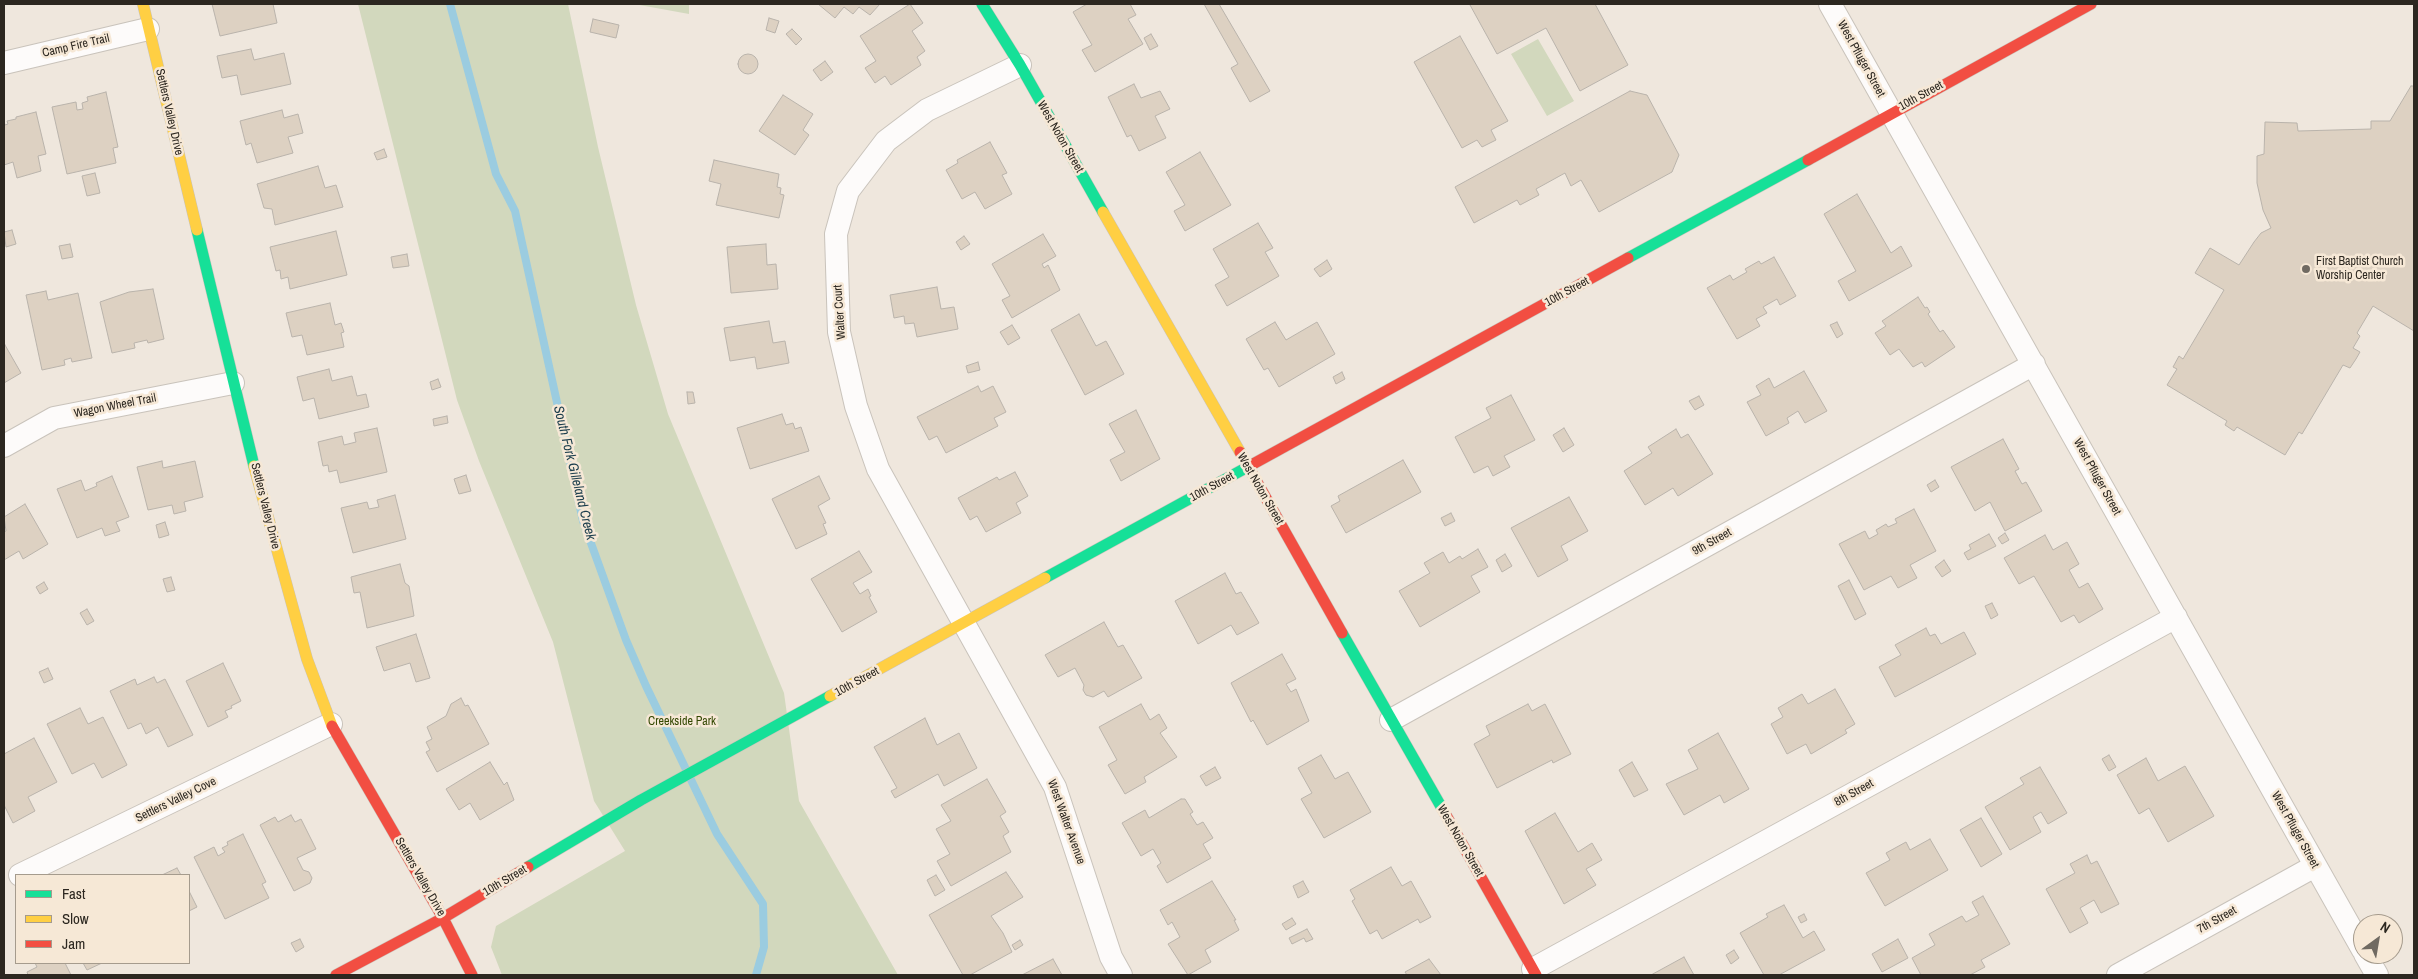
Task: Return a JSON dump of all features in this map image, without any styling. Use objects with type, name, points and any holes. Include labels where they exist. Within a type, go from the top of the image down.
[{"type":"street","name":"Settlers Valley Drive","points":[[143,4],[233,383],[286,588],[307,659],[332,724],[443,918],[472,975]]},
{"type":"street","name":"West Noton Street","points":[[982,4],[1020,65],[1534,972]]},
{"type":"street","name":"West Pfluger Street","points":[[1830,4],[2353,932]]},
{"type":"street","name":"10th Street","points":[[336,975],[443,918],[649,796],[2091,4]]},
{"type":"street","name":"Camp Fire Trail","points":[[4,62],[148,28]]},
{"type":"street","name":"Walter Court","points":[[964,624],[878,469],[856,406],[839,332],[836,234],[848,191],[886,141],[927,110],[1020,65]]},
{"type":"street","name":"9th Street","points":[[1391,720],[2034,364]]},
{"type":"street","name":"Wagon Wheel Trail","points":[[4,446],[54,418],[233,383]]},
{"type":"street","name":"8th Street","points":[[1534,972],[2176,617]]},
{"type":"street","name":"West Walter Avenue","points":[[964,624],[1055,787],[1111,957],[1121,975]]},
{"type":"street","name":"Settlers Valley Cove","points":[[22,874],[332,724]]},
{"type":"street","name":"7th Street","points":[[2118,975],[2316,866]]},
{"type":"street","points":[[2371,964],[2377,975]]},
{"type":"green space","name":"Creekside Park","points":[[358,4],[568,4],[598,147],[636,305],[668,414],[784,693],[799,801],[898,975],[502,975],[491,947],[496,926],[625,851],[594,801],[553,642],[479,461],[457,400]]},
{"type":"green space","points":[[634,4],[689,4],[689,14]]},
{"type":"green space","points":[[1538,39],[1574,101],[1547,116],[1511,54]]},
{"type":"building","points":[[212,4],[273,4],[277,23],[220,36]]},
{"type":"building","points":[[818,4],[880,4],[870,15],[859,7],[853,14],[844,7],[835,18]]},
{"type":"building","points":[[910,4],[923,23],[912,31],[925,51],[917,57],[921,65],[891,85],[885,76],[875,83],[865,68],[876,61],[860,36]]},
{"type":"building","points":[[1087,4],[1130,4],[1136,15],[1128,19],[1143,44],[1095,72],[1082,50],[1092,45],[1073,12]]},
{"type":"building","points":[[1204,4],[1219,4],[1270,91],[1250,102],[1231,68],[1238,64]]},
{"type":"building","points":[[1595,4],[1628,65],[1580,91],[1546,28],[1497,54],[1470,5]]},
{"type":"building","points":[[769,18],[779,21],[775,33],[766,30]]},
{"type":"building","points":[[593,19],[619,25],[616,38],[590,32]]},
{"type":"building","points":[[792,29],[802,39],[796,45],[786,34]]},
{"type":"building","points":[[1151,34],[1158,46],[1150,50],[1144,38]]},
{"type":"building","points":[[1460,36],[1508,121],[1491,130],[1496,140],[1482,147],[1477,140],[1462,148],[1414,62]]},
{"type":"building","points":[[251,49],[254,60],[284,53],[291,84],[241,95],[237,75],[222,78],[217,56]]},
{"type":"building","points":[[748,54],[755,57],[758,64],[755,71],[748,74],[741,71],[738,64],[741,57]]},
{"type":"building","points":[[825,61],[833,72],[821,81],[813,70]]},
{"type":"building","points":[[1134,84],[1141,98],[1160,91],[1170,109],[1155,116],[1166,138],[1139,151],[1131,135],[1127,137],[1108,97]]},
{"type":"building","name":"First Baptist Church Worship Center","points":[[2411,86],[2414,86],[2414,331],[2373,306],[2357,333],[2360,336],[2353,348],[2360,352],[2356,359],[2350,368],[2343,365],[2302,434],[2299,432],[2285,455],[2237,427],[2234,431],[2225,425],[2227,421],[2167,385],[2177,369],[2173,367],[2179,356],[2183,359],[2224,290],[2195,273],[2210,248],[2239,265],[2261,233],[2271,228],[2263,210],[2257,183],[2257,156],[2264,154],[2265,122],[2297,123],[2298,131],[2371,129],[2371,121],[2390,121]]},
{"type":"building","points":[[1630,91],[1647,95],[1679,155],[1672,172],[1599,212],[1581,180],[1571,186],[1565,173],[1536,189],[1539,195],[1520,205],[1517,200],[1474,223],[1455,187]]},
{"type":"building","points":[[106,92],[118,147],[113,148],[116,163],[67,174],[52,107],[76,102],[77,110],[83,109],[82,103],[88,101],[87,97]]},
{"type":"building","points":[[783,95],[813,114],[803,130],[809,135],[795,155],[759,131]]},
{"type":"building","points":[[282,110],[284,118],[298,114],[303,133],[288,137],[293,153],[257,163],[251,143],[246,145],[240,121]]},
{"type":"building","points":[[36,112],[46,154],[38,156],[41,171],[17,178],[13,162],[4,165],[4,121],[5,125],[8,124],[7,121],[16,119],[16,117]]},
{"type":"building","points":[[990,142],[1007,173],[1002,175],[1012,194],[985,209],[975,192],[962,199],[946,170],[958,163],[957,160]]},
{"type":"building","points":[[384,149],[387,157],[377,160],[374,153]]},
{"type":"building","points":[[1200,152],[1231,205],[1185,231],[1174,211],[1185,205],[1166,172]]},
{"type":"building","points":[[714,160],[779,174],[777,187],[781,188],[780,194],[784,195],[779,218],[716,205],[721,184],[709,181]]},
{"type":"building","points":[[318,166],[325,188],[336,185],[343,207],[275,225],[272,209],[264,208],[257,184]]},
{"type":"building","points":[[95,173],[100,193],[87,196],[82,176]]},
{"type":"building","points":[[1857,194],[1891,253],[1901,246],[1912,266],[1849,301],[1838,281],[1856,271],[1824,214]]},
{"type":"building","points":[[1258,223],[1273,248],[1265,252],[1279,276],[1227,306],[1215,285],[1229,277],[1213,249]]},
{"type":"building","points":[[12,230],[16,244],[6,247],[4,232]]},
{"type":"building","points":[[336,231],[347,275],[290,289],[288,277],[281,279],[280,270],[276,271],[270,247]]},
{"type":"building","points":[[1043,234],[1056,256],[1042,264],[1044,268],[1048,265],[1060,290],[1012,318],[1002,300],[1010,296],[992,264]]},
{"type":"building","points":[[964,236],[970,244],[961,250],[956,242]]},
{"type":"building","points":[[70,244],[73,257],[62,259],[59,246]]},
{"type":"building","points":[[766,244],[767,265],[776,264],[778,289],[731,293],[727,247]]},
{"type":"building","points":[[407,254],[409,266],[393,268],[391,257]]},
{"type":"building","points":[[1774,257],[1796,296],[1780,305],[1777,299],[1763,307],[1767,313],[1756,319],[1760,326],[1737,339],[1707,288],[1730,275],[1733,280],[1747,272],[1745,269],[1759,261],[1761,264]]},
{"type":"building","points":[[1327,260],[1332,269],[1320,277],[1314,269]]},
{"type":"building","points":[[937,287],[941,309],[954,307],[958,329],[917,337],[914,323],[905,324],[904,316],[894,318],[890,295]]},
{"type":"building","points":[[153,289],[164,339],[148,343],[147,340],[134,343],[135,348],[112,353],[100,302],[129,292]]},
{"type":"building","points":[[46,291],[48,300],[78,293],[92,358],[72,362],[71,358],[64,360],[65,365],[42,370],[26,295]]},
{"type":"building","points":[[1918,297],[1925,308],[1927,307],[1930,312],[1928,314],[1940,332],[1943,330],[1955,347],[1925,367],[1922,362],[1913,367],[1899,349],[1890,355],[1875,333],[1886,326],[1882,321]]},
{"type":"building","points":[[330,303],[335,325],[341,323],[344,332],[341,333],[344,347],[307,355],[302,335],[292,337],[286,313]]},
{"type":"building","points":[[1079,314],[1096,346],[1106,341],[1124,374],[1085,395],[1051,330]]},
{"type":"building","points":[[769,321],[773,343],[785,341],[789,363],[757,369],[755,357],[730,361],[724,328]]},
{"type":"building","points":[[1275,322],[1286,340],[1317,322],[1335,354],[1279,387],[1268,368],[1264,370],[1246,339]]},
{"type":"building","points":[[1837,322],[1843,334],[1837,338],[1830,325]]},
{"type":"building","points":[[1012,325],[1020,338],[1008,345],[1000,332]]},
{"type":"building","points":[[4,346],[21,373],[4,383]]},
{"type":"building","points":[[978,362],[980,370],[968,373],[966,366]]},
{"type":"building","points":[[329,369],[332,381],[352,376],[357,396],[366,394],[369,407],[319,419],[314,398],[303,401],[297,377]]},
{"type":"building","points":[[1804,371],[1827,411],[1805,423],[1798,411],[1787,418],[1789,423],[1766,436],[1747,402],[1761,395],[1756,386],[1769,378],[1774,388]]},
{"type":"building","points":[[1342,372],[1345,379],[1336,384],[1333,377]]},
{"type":"building","points":[[438,379],[441,387],[432,390],[430,382]]},
{"type":"building","points":[[978,386],[981,392],[993,386],[1006,412],[994,418],[998,426],[946,453],[937,436],[929,440],[917,417]]},
{"type":"building","points":[[687,392],[693,392],[695,403],[688,404]]},
{"type":"building","points":[[1511,395],[1535,440],[1504,456],[1510,467],[1493,476],[1488,466],[1474,473],[1455,437],[1491,418],[1486,408]]},
{"type":"building","points":[[1699,396],[1704,405],[1695,410],[1689,401]]},
{"type":"building","points":[[1136,410],[1160,459],[1121,481],[1110,460],[1125,452],[1109,424]]},
{"type":"building","points":[[782,414],[786,425],[793,423],[795,429],[801,427],[809,451],[750,469],[737,428]]},
{"type":"building","points":[[447,416],[448,423],[434,426],[433,419]]},
{"type":"building","points":[[377,428],[387,472],[340,483],[337,470],[329,472],[328,465],[323,466],[318,442],[342,436],[344,445],[356,442],[354,433]]},
{"type":"building","points":[[1564,428],[1574,445],[1563,452],[1553,435]]},
{"type":"building","points":[[1676,429],[1681,438],[1688,434],[1713,474],[1678,496],[1673,488],[1645,505],[1624,471],[1652,453],[1648,447]]},
{"type":"building","points":[[2003,439],[2019,469],[2015,471],[2016,473],[2022,484],[2026,482],[2042,511],[2005,531],[1990,502],[1975,511],[1951,467]]},
{"type":"building","points":[[1403,460],[1421,492],[1346,533],[1331,506],[1340,501],[1338,496]]},
{"type":"building","points":[[162,461],[163,468],[195,461],[203,497],[184,502],[186,511],[174,514],[172,505],[148,510],[137,467]]},
{"type":"building","points":[[1015,472],[1028,496],[1016,503],[1021,513],[986,532],[977,516],[970,520],[958,498],[997,477],[999,480]]},
{"type":"building","points":[[466,475],[471,491],[459,494],[454,479]]},
{"type":"building","points":[[112,476],[129,517],[116,522],[120,531],[105,536],[102,528],[77,538],[57,489],[81,480],[85,491],[97,486],[96,483]]},
{"type":"building","points":[[819,476],[830,499],[818,506],[826,523],[823,524],[827,534],[796,549],[772,499]]},
{"type":"building","points":[[1935,480],[1939,487],[1931,492],[1927,485]]},
{"type":"building","points":[[395,495],[406,539],[353,553],[341,508],[367,502],[369,509],[379,507],[377,500]]},
{"type":"building","points":[[1569,497],[1588,531],[1561,546],[1568,560],[1538,577],[1511,528]]},
{"type":"building","points":[[25,504],[48,544],[23,559],[19,551],[4,560],[4,532],[6,531],[4,517]]},
{"type":"building","points":[[1914,509],[1936,551],[1910,565],[1917,578],[1898,588],[1891,576],[1864,590],[1839,544],[1865,531],[1869,539],[1878,534],[1876,530],[1886,524],[1888,527],[1897,523],[1895,519]]},
{"type":"building","points":[[1451,513],[1455,521],[1445,526],[1441,518]]},
{"type":"building","points":[[165,522],[169,535],[159,538],[156,525]]},
{"type":"building","points":[[2005,533],[2009,540],[2002,544],[1998,538]]},
{"type":"building","points":[[1989,534],[1996,546],[1968,560],[1964,553],[1971,549],[1969,545]]},
{"type":"building","points":[[2045,535],[2053,550],[2067,542],[2079,564],[2069,570],[2079,588],[2088,583],[2103,609],[2079,623],[2074,615],[2061,622],[2034,576],[2019,584],[2004,558]]},
{"type":"building","points":[[1478,549],[1488,567],[1471,576],[1480,592],[1420,627],[1399,591],[1430,573],[1424,563],[1443,552],[1449,563],[1460,556],[1462,559]]},
{"type":"building","points":[[859,551],[872,572],[853,583],[860,594],[868,589],[871,596],[869,597],[877,612],[842,632],[811,579]]},
{"type":"building","points":[[1505,554],[1512,566],[1502,572],[1496,560]]},
{"type":"building","points":[[1944,560],[1951,571],[1942,577],[1935,567]]},
{"type":"building","points":[[400,564],[405,583],[409,586],[414,616],[367,628],[360,592],[354,593],[351,577]]},
{"type":"building","points":[[1225,573],[1236,594],[1241,592],[1259,623],[1237,635],[1231,625],[1198,644],[1175,601]]},
{"type":"building","points":[[171,577],[175,590],[167,592],[163,579]]},
{"type":"building","points":[[1849,580],[1866,614],[1855,620],[1838,586]]},
{"type":"building","points":[[44,582],[48,589],[40,594],[36,587]]},
{"type":"building","points":[[1992,603],[1998,615],[1991,619],[1985,606]]},
{"type":"building","points":[[87,609],[94,621],[87,625],[80,613]]},
{"type":"building","points":[[1104,622],[1118,647],[1123,645],[1142,678],[1108,697],[1104,691],[1093,697],[1086,695],[1083,690],[1084,685],[1075,668],[1058,677],[1045,655]]},
{"type":"building","points":[[1926,628],[1930,636],[1935,634],[1941,644],[1964,632],[1976,654],[1895,697],[1879,667],[1901,655],[1895,645]]},
{"type":"building","points":[[416,634],[430,678],[416,682],[410,663],[384,671],[376,647]]},
{"type":"building","points":[[1282,654],[1296,679],[1286,684],[1291,692],[1296,689],[1309,721],[1267,745],[1253,720],[1251,722],[1231,683]]},
{"type":"building","points":[[223,663],[241,701],[225,711],[228,717],[208,727],[186,681]]},
{"type":"building","points":[[48,668],[53,679],[44,683],[39,672]]},
{"type":"building","points":[[154,677],[157,683],[165,679],[193,735],[168,747],[158,727],[146,734],[141,723],[128,729],[110,691],[135,679],[137,685]]},
{"type":"building","points":[[1835,689],[1855,724],[1845,730],[1847,733],[1811,754],[1806,744],[1787,754],[1771,724],[1783,717],[1778,708],[1802,694],[1808,704]]},
{"type":"building","points":[[461,698],[465,706],[468,705],[489,744],[437,772],[426,752],[430,750],[426,742],[432,739],[427,727],[446,716],[451,704]]},
{"type":"building","points":[[1141,704],[1150,720],[1159,714],[1167,728],[1160,733],[1177,757],[1144,777],[1146,782],[1125,794],[1108,765],[1117,760],[1099,727]]},
{"type":"building","points":[[1528,704],[1532,711],[1545,704],[1571,754],[1553,763],[1552,760],[1497,788],[1474,744],[1490,735],[1486,726]]},
{"type":"building","points":[[80,708],[88,724],[103,717],[127,765],[102,778],[94,763],[72,774],[47,724]]},
{"type":"building","points":[[925,718],[937,745],[959,733],[977,768],[944,786],[938,774],[895,798],[891,791],[897,788],[874,747]]},
{"type":"building","points":[[1718,733],[1749,789],[1724,803],[1720,795],[1684,815],[1666,784],[1698,769],[1688,750]]},
{"type":"building","points":[[34,738],[57,782],[28,797],[35,811],[13,823],[4,805],[4,754]]},
{"type":"building","points":[[1321,755],[1335,779],[1348,772],[1371,812],[1324,838],[1301,799],[1312,793],[1298,768]]},
{"type":"building","points":[[2109,755],[2116,767],[2109,771],[2102,759]]},
{"type":"building","points":[[2146,758],[2158,781],[2185,766],[2214,816],[2168,842],[2149,808],[2139,814],[2117,775]]},
{"type":"building","points":[[490,762],[504,785],[507,782],[514,800],[480,820],[470,803],[459,810],[446,789]]},
{"type":"building","points":[[1632,762],[1648,790],[1634,797],[1619,770]]},
{"type":"building","points":[[1215,767],[1221,778],[1206,786],[1200,776]]},
{"type":"building","points":[[2040,767],[2067,813],[2048,824],[2041,812],[2033,817],[2041,832],[2010,850],[1985,807],[2024,784],[2020,778]]},
{"type":"building","points":[[987,779],[1006,812],[1000,816],[1009,832],[1003,836],[1011,852],[951,886],[937,861],[950,854],[936,829],[951,821],[941,805]]},
{"type":"building","points":[[1181,799],[1185,799],[1193,812],[1190,814],[1197,825],[1203,822],[1213,838],[1203,844],[1211,858],[1167,883],[1157,866],[1161,863],[1153,849],[1141,856],[1122,823],[1145,810],[1149,818]]},
{"type":"building","points":[[1555,813],[1578,852],[1592,843],[1602,860],[1586,869],[1596,885],[1564,904],[1525,831]]},
{"type":"building","points":[[291,815],[295,822],[301,819],[316,849],[297,858],[303,870],[309,872],[312,878],[310,883],[294,891],[260,825],[275,817],[278,822]]},
{"type":"building","points":[[1981,818],[2002,854],[1981,867],[1960,830]]},
{"type":"building","points":[[243,834],[266,882],[262,884],[269,898],[225,919],[194,857],[214,847],[218,856],[225,852],[222,848],[228,845],[227,842]]},
{"type":"building","points":[[1930,839],[1948,870],[1885,906],[1866,873],[1890,860],[1886,853],[1906,842],[1910,850]]},
{"type":"building","points":[[2087,855],[2091,864],[2097,861],[2119,904],[2101,913],[2094,900],[2080,908],[2088,923],[2070,933],[2046,889],[2075,873],[2070,864]]},
{"type":"building","points":[[1391,867],[1402,886],[1411,881],[1431,917],[1420,923],[1418,919],[1382,939],[1377,930],[1370,934],[1352,901],[1355,899],[1350,890]]},
{"type":"building","points":[[177,868],[180,874],[164,874]]},
{"type":"building","points":[[1006,872],[1023,897],[991,916],[1003,933],[1012,952],[970,975],[963,975],[929,915]]},
{"type":"building","points":[[936,875],[945,890],[935,896],[927,880]]},
{"type":"building","points":[[1212,881],[1236,920],[1234,920],[1239,930],[1205,950],[1211,962],[1188,975],[1168,944],[1180,937],[1172,922],[1168,925],[1160,910]]},
{"type":"building","points":[[1303,881],[1309,892],[1298,898],[1293,886]]},
{"type":"building","points":[[190,893],[197,907],[190,910]]},
{"type":"building","points":[[1983,896],[2010,944],[1981,960],[1985,967],[1970,975],[1921,975],[1912,958],[1935,945],[1929,934],[1962,916],[1966,922],[1979,915],[1972,902]]},
{"type":"building","points":[[1784,905],[1803,938],[1814,931],[1825,950],[1779,975],[1764,975],[1740,933],[1768,917],[1766,914]]},
{"type":"building","points":[[1804,914],[1807,920],[1801,923],[1798,917]]},
{"type":"building","points":[[1292,918],[1296,924],[1286,930],[1282,924]]},
{"type":"building","points":[[1307,929],[1313,939],[1306,942],[1304,938],[1292,944],[1289,938]]},
{"type":"building","points":[[300,939],[304,947],[296,952],[291,943]]},
{"type":"building","points":[[1898,939],[1908,958],[1882,972],[1872,954]]},
{"type":"building","points":[[1020,940],[1023,945],[1015,950],[1012,945]]},
{"type":"building","points":[[1734,950],[1739,958],[1731,964],[1726,955]]},
{"type":"building","points":[[1684,957],[1694,975],[1651,975]]},
{"type":"building","points":[[1053,959],[1062,975],[1022,975]]},
{"type":"building","points":[[1429,959],[1441,975],[1407,975],[1405,972]]},
{"type":"building","points":[[36,964],[66,964],[71,975],[28,975],[27,972],[37,967]]},
{"type":"building","points":[[84,964],[100,964],[87,970]]},
{"type":"waterway","name":"South Fork Gilleland Creek","points":[[450,4],[496,174],[515,211],[583,521],[626,640],[646,686],[717,834],[763,904],[764,947],[756,975]]},
{"type":"traffic: fast","points":[[982,4],[1020,65],[1103,212]]},
{"type":"traffic: fast","points":[[1628,258],[1808,160]]},
{"type":"traffic: fast","points":[[197,230],[254,466]]},
{"type":"traffic: fast","points":[[1045,578],[1253,464]]},
{"type":"traffic: fast","points":[[1342,633],[1443,810]]},
{"type":"traffic: fast","points":[[528,867],[641,800],[830,696]]},
{"type":"traffic: slow","points":[[143,4],[197,230]]},
{"type":"traffic: slow","points":[[1103,212],[1240,452]]},
{"type":"traffic: slow","points":[[254,466],[307,659],[332,726]]},
{"type":"traffic: slow","points":[[830,696],[1045,578]]},
{"type":"traffic: jam","points":[[1808,160],[2091,4]]},
{"type":"traffic: jam","points":[[1253,464],[1628,258]]},
{"type":"traffic: jam","points":[[1240,452],[1342,633]]},
{"type":"traffic: jam","points":[[332,726],[443,918],[472,975]]},
{"type":"traffic: jam","points":[[1443,810],[1536,975]]},
{"type":"traffic: jam","points":[[336,975],[443,918],[528,867]]},
{"type":"place","name":"First Baptist Church Worship Center","points":[[2306,269]]}]
